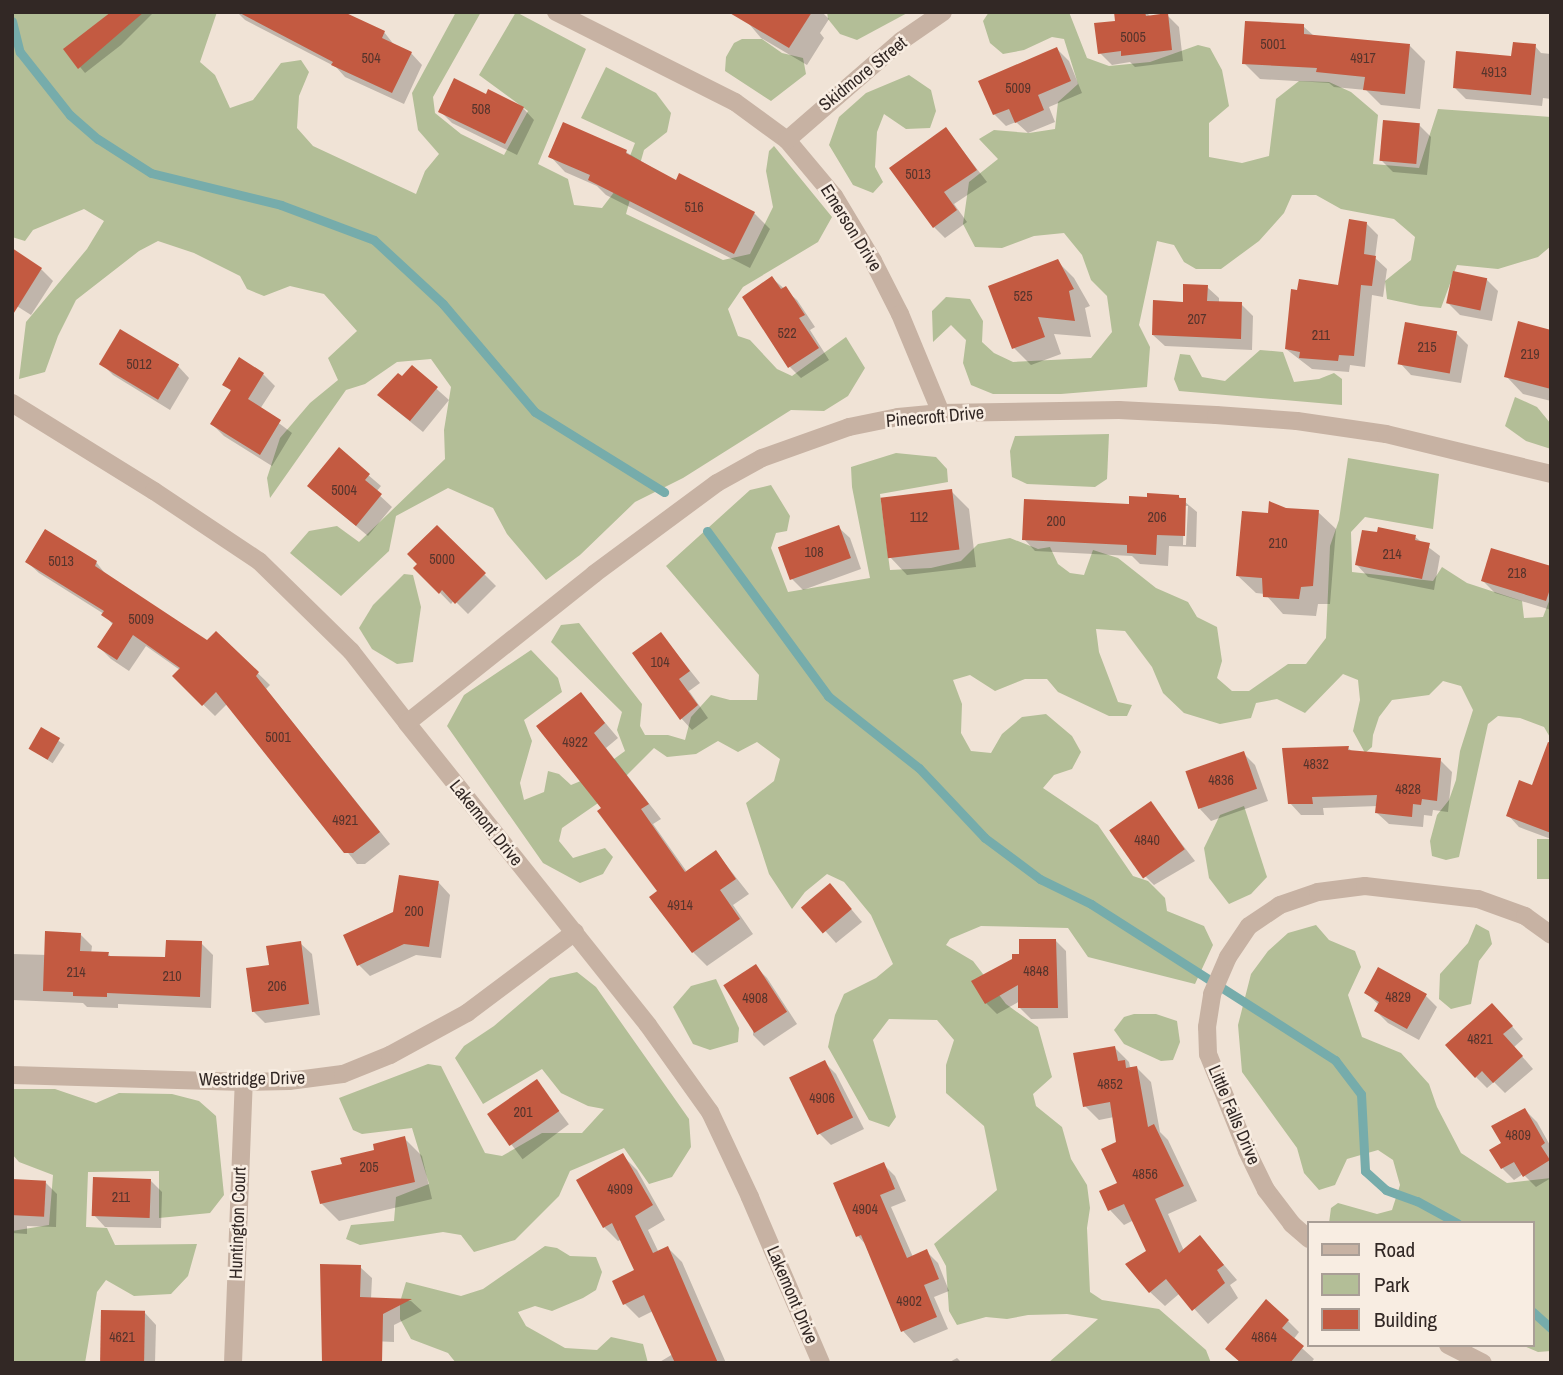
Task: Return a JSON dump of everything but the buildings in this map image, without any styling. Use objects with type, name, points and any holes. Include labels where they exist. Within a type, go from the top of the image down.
[{"type":"street","name":"Emerson Drive","points":[[556,12],[735,102],[787,140],[834,196],[873,261],[900,314],[941,413]]},
{"type":"street","name":"Skidmore Street","points":[[787,140],[901,41],[943,12]]},
{"type":"street","name":"Lakemont Drive","points":[[12,403],[154,491],[258,561],[351,651],[648,1025],[710,1112],[750,1197],[821,1363]]},
{"type":"street","name":"Pinecroft Drive","points":[[407,723],[594,574],[717,483],[762,458],[824,435],[898,417],[941,413],[1119,410],[1297,421],[1386,434],[1551,474]]},
{"type":"street","name":"Little Falls Drive","points":[[1308,1239],[1292,1224],[1266,1189],[1247,1151],[1208,1054],[1207,1027],[1212,994],[1228,957],[1249,926],[1280,905],[1309,895],[1365,886],[1478,899],[1525,916],[1551,935]]},
{"type":"street","name":"Westridge Drive","points":[[12,1075],[244,1082],[289,1081],[343,1074],[390,1055],[467,1013],[575,932]]},
{"type":"street","name":"Huntington Court","points":[[233,1363],[244,1082]]},
{"type":"street","points":[[1452,1347],[1483,1363]]},
{"type":"green space","points":[[12,12],[217,12],[200,62],[215,75],[230,108],[253,100],[281,63],[301,60],[309,72],[299,96],[297,128],[313,146],[416,194],[425,171],[439,154],[418,130],[412,93],[456,12],[481,12],[433,97],[435,113],[461,134],[504,155],[528,111],[479,75],[516,12],[586,49],[538,164],[568,179],[574,205],[602,208],[618,187],[635,143],[581,118],[606,67],[656,93],[671,113],[667,132],[644,150],[626,214],[723,260],[750,254],[773,207],[766,171],[769,151],[774,146],[832,217],[818,242],[743,287],[728,309],[738,336],[750,340],[777,369],[792,376],[846,337],[865,368],[848,396],[824,411],[791,410],[683,478],[635,502],[580,555],[546,580],[507,534],[493,508],[448,488],[396,516],[389,551],[341,596],[290,553],[309,531],[337,526],[359,542],[445,459],[444,430],[451,387],[431,359],[397,362],[365,384],[346,390],[270,498],[267,478],[280,438],[310,403],[338,380],[328,358],[357,331],[324,294],[290,286],[264,296],[247,289],[240,276],[194,253],[158,241],[139,251],[76,300],[58,336],[45,372],[19,379],[26,322],[87,249],[104,221],[84,209],[33,230],[25,241],[12,237]]},
{"type":"green space","points":[[827,12],[909,12],[857,40],[840,34],[828,19]]},
{"type":"green space","points":[[989,12],[1069,12],[1087,58],[1109,66],[1150,62],[1198,45],[1210,48],[1222,70],[1229,106],[1209,123],[1209,157],[1242,163],[1269,156],[1276,99],[1299,81],[1329,82],[1351,92],[1378,115],[1373,164],[1419,168],[1438,109],[1551,117],[1551,246],[1538,257],[1498,269],[1457,265],[1441,308],[1420,306],[1387,299],[1385,281],[1411,260],[1415,237],[1394,219],[1341,209],[1316,195],[1292,195],[1284,213],[1259,241],[1221,269],[1196,269],[1184,262],[1174,245],[1157,241],[1139,325],[1150,347],[1147,387],[1061,394],[993,394],[971,385],[963,363],[966,340],[951,325],[933,342],[932,311],[946,297],[970,299],[983,321],[982,342],[994,353],[1013,362],[1091,358],[1112,332],[1107,296],[1091,280],[1082,255],[1064,233],[1034,236],[1002,248],[975,247],[963,224],[969,182],[998,159],[979,139],[994,130],[1029,133],[1055,129],[1058,102],[1078,84],[1064,39],[1052,37],[1024,50],[1003,54],[990,43],[983,21]]},
{"type":"green space","points":[[742,39],[762,39],[782,53],[803,58],[806,74],[771,101],[725,71],[726,57],[734,43]]},
{"type":"green space","points":[[909,75],[931,90],[936,111],[930,128],[906,129],[884,114],[877,132],[875,167],[883,182],[873,193],[853,185],[829,145],[839,117],[866,93]]},
{"type":"green space","points":[[1260,350],[1283,352],[1294,382],[1319,379],[1334,373],[1342,379],[1342,405],[1179,391],[1174,379],[1180,354],[1190,355],[1202,377],[1225,381]]},
{"type":"green space","points":[[1515,397],[1537,407],[1551,424],[1551,449],[1526,441],[1505,426]]},
{"type":"green space","points":[[1109,434],[1107,479],[1095,487],[1027,484],[1012,477],[1010,451],[1015,436]]},
{"type":"green space","points":[[896,453],[936,457],[947,469],[948,482],[880,494],[890,570],[931,568],[961,561],[978,544],[1010,538],[1038,549],[1050,547],[1058,564],[1070,573],[1084,575],[1093,550],[1118,558],[1156,588],[1188,602],[1197,617],[1217,627],[1222,661],[1217,678],[1232,691],[1249,691],[1288,664],[1306,664],[1326,638],[1330,546],[1339,520],[1348,458],[1439,474],[1433,529],[1365,517],[1351,532],[1352,572],[1433,581],[1442,567],[1467,583],[1522,601],[1524,618],[1543,617],[1551,596],[1551,739],[1544,727],[1520,718],[1498,716],[1488,724],[1459,857],[1446,860],[1432,856],[1430,841],[1437,815],[1449,800],[1456,780],[1460,751],[1473,710],[1461,686],[1443,681],[1429,695],[1392,700],[1379,717],[1372,747],[1365,753],[1353,731],[1360,700],[1358,680],[1343,674],[1305,713],[1277,699],[1256,703],[1251,718],[1220,724],[1184,713],[1163,693],[1152,667],[1125,631],[1096,629],[1099,652],[1118,702],[1132,705],[1127,716],[1109,716],[1058,692],[1047,679],[1025,679],[995,691],[970,675],[953,680],[962,704],[961,733],[971,751],[991,753],[1002,734],[1022,717],[1046,714],[1072,736],[1081,752],[1072,769],[1054,775],[1043,788],[1098,825],[1133,876],[1148,881],[1165,898],[1167,911],[1204,926],[1213,945],[1195,984],[1088,957],[1068,928],[981,926],[950,939],[946,945],[973,961],[1006,1004],[1038,1027],[1052,1077],[1033,1094],[1036,1106],[1062,1127],[1071,1159],[1087,1185],[1090,1208],[1087,1228],[1090,1292],[1102,1300],[1159,1309],[1206,1350],[1211,1363],[1048,1363],[1098,1319],[1067,1314],[1028,1315],[1007,1319],[986,1317],[957,1325],[949,1311],[946,1266],[934,1244],[997,1190],[984,1126],[946,1093],[946,1065],[954,1040],[937,1020],[889,1019],[873,1040],[896,1117],[889,1127],[869,1120],[828,1047],[835,1015],[844,994],[876,978],[893,964],[871,915],[844,882],[827,874],[805,892],[792,909],[769,874],[746,803],[774,781],[780,759],[757,742],[738,752],[718,741],[696,754],[667,757],[654,748],[601,801],[562,828],[559,841],[573,858],[605,848],[613,857],[603,874],[580,883],[543,863],[447,726],[464,695],[531,650],[558,678],[562,692],[524,720],[532,741],[520,783],[524,800],[544,792],[548,771],[559,774],[571,785],[588,778],[625,751],[617,730],[622,712],[551,642],[561,625],[579,623],[642,704],[640,726],[645,735],[668,735],[685,740],[691,717],[711,695],[730,700],[757,700],[759,675],[666,566],[750,490],[771,485],[790,516],[787,531],[776,533],[771,548],[788,592],[870,578],[852,487],[851,467]]},
{"type":"green space","points":[[404,574],[413,575],[421,607],[413,662],[397,664],[372,649],[359,628],[373,605]]},
{"type":"green space","points":[[1244,806],[1267,877],[1251,894],[1229,904],[1209,878],[1204,848],[1220,815]]},
{"type":"green space","points":[[1537,839],[1551,839],[1551,879],[1537,879]]},
{"type":"green space","points":[[1476,924],[1489,931],[1492,944],[1479,961],[1471,1004],[1451,1009],[1439,999],[1440,974],[1468,943]]},
{"type":"green space","points":[[1316,925],[1329,940],[1355,951],[1361,967],[1348,995],[1362,1037],[1401,1053],[1429,1084],[1437,1107],[1461,1153],[1507,1183],[1551,1178],[1551,1351],[1538,1352],[1527,1347],[1535,1347],[1535,1221],[1329,1221],[1331,1208],[1338,1203],[1377,1214],[1392,1210],[1400,1185],[1393,1160],[1378,1150],[1347,1159],[1335,1185],[1319,1190],[1304,1173],[1297,1148],[1242,1072],[1238,1025],[1251,974],[1268,951],[1288,933]]},
{"type":"green space","points":[[577,972],[596,987],[689,1119],[691,1147],[672,1177],[649,1184],[624,1148],[570,1171],[559,1196],[515,1240],[474,1252],[461,1235],[443,1232],[360,1245],[346,1239],[351,1225],[394,1221],[396,1197],[429,1184],[412,1128],[362,1134],[353,1130],[339,1098],[428,1064],[441,1066],[485,1153],[502,1156],[542,1133],[582,1133],[604,1109],[588,1106],[561,1093],[542,1069],[483,1104],[455,1058],[464,1046],[494,1026],[550,978]]},
{"type":"green space","points":[[716,979],[739,1028],[738,1042],[710,1050],[693,1044],[673,1007],[691,986]]},
{"type":"green space","points":[[1156,1014],[1177,1021],[1180,1042],[1173,1060],[1161,1061],[1124,1044],[1114,1030],[1124,1017]]},
{"type":"green space","points":[[12,1089],[55,1089],[96,1103],[119,1093],[172,1094],[199,1101],[216,1116],[224,1195],[210,1213],[159,1218],[159,1171],[88,1172],[86,1227],[107,1228],[115,1245],[197,1244],[188,1276],[171,1294],[134,1296],[106,1280],[97,1292],[85,1363],[12,1363],[12,1231],[49,1225],[53,1175],[19,1162],[12,1154]]},
{"type":"green space","points":[[545,1246],[557,1248],[570,1256],[596,1257],[602,1272],[596,1290],[583,1298],[552,1311],[535,1306],[518,1312],[526,1326],[565,1348],[597,1350],[611,1337],[643,1344],[648,1363],[456,1363],[448,1353],[411,1339],[400,1319],[400,1302],[406,1282],[461,1296],[483,1289]]},
{"type":"waterway","points":[[12,21],[20,52],[70,115],[98,139],[151,173],[281,205],[374,240],[443,304],[535,412],[664,492]]},
{"type":"waterway","points":[[707,531],[828,696],[919,768],[985,838],[1040,879],[1091,904],[1335,1060],[1361,1094],[1365,1171],[1386,1190],[1417,1201],[1453,1221]]},
{"type":"waterway","points":[[1535,1314],[1551,1328]]}]
